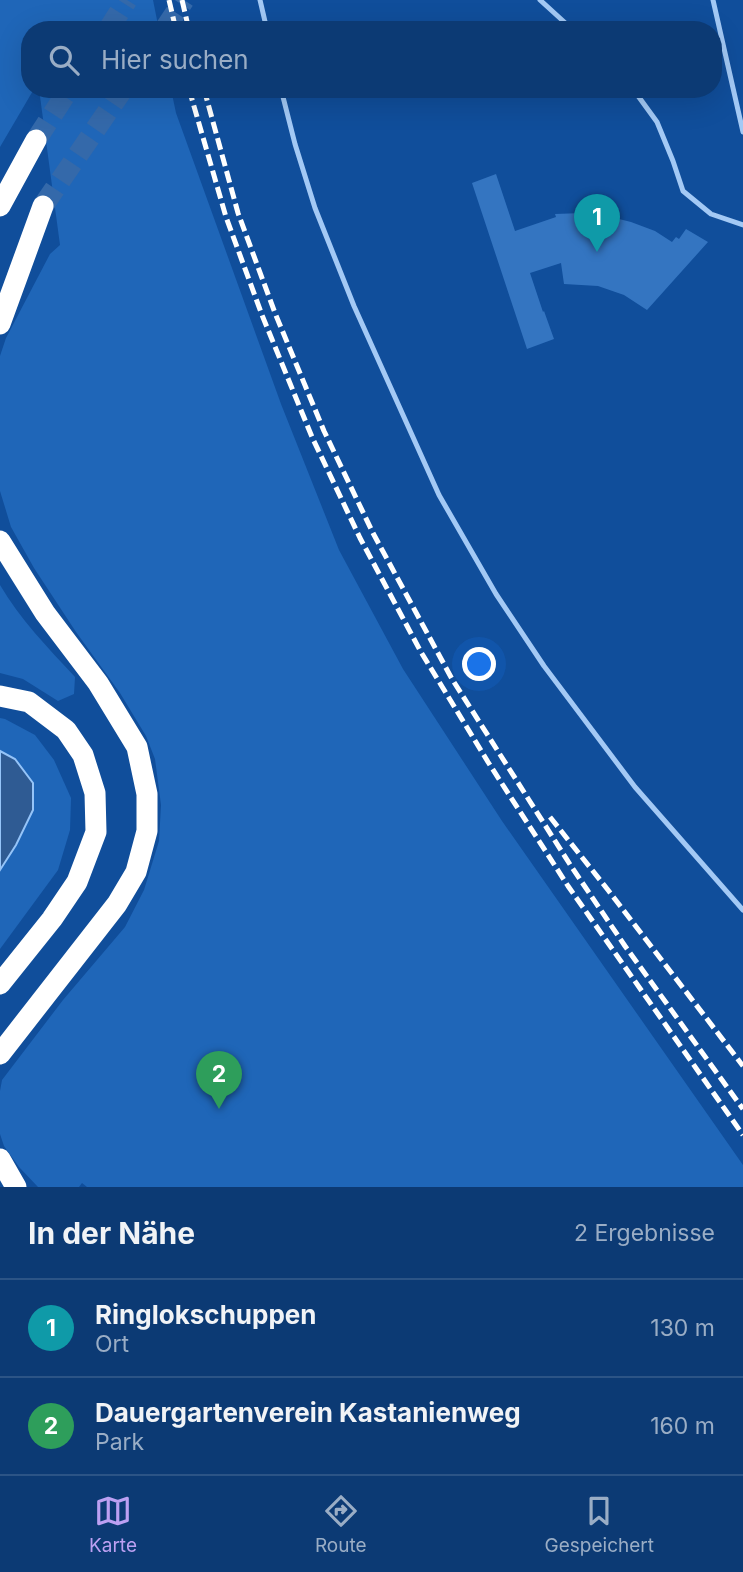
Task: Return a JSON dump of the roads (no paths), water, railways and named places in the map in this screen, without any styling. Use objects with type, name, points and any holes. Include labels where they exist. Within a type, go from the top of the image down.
[{"type":"highway","points":[[0,196],[36,140],[0,206]]},
{"type":"highway","points":[[0,290],[43,206],[0,324]]},
{"type":"highway","points":[[0,541],[46,613],[98,682],[137,747],[147,794],[147,831],[136,872],[117,904],[0,1054]]},
{"type":"highway","points":[[0,696],[29,702],[66,730],[83,755],[95,793],[96,832],[77,882],[52,919],[0,984]]},
{"type":"highway","points":[[0,1159],[16,1187]]},
{"type":"lane","points":[[260,0],[265,21]]},
{"type":"lane","points":[[540,0],[563,21]]},
{"type":"lane","points":[[713,0],[718,21]]},
{"type":"lane","points":[[722,40],[743,132]]},
{"type":"lane","points":[[283,98],[315,208],[354,306],[439,495],[496,594],[544,666],[635,787],[743,910]]},
{"type":"lane","points":[[640,98],[657,122],[682,191],[712,214],[742,224],[743,214]]},
{"type":"tunnel","points":[[114,21],[127,0]]},
{"type":"tunnel","points":[[170,21],[184,0]]},
{"type":"tunnel","points":[[36,140],[63,98]]},
{"type":"tunnel","points":[[43,206],[117,98]]},
{"type":"railway","points":[[169,0],[174,21]]},
{"type":"railway","points":[[182,0],[187,21]]},
{"type":"railway","points":[[192,98],[226,217],[262,315],[312,437],[360,538],[421,652],[488,762],[568,886],[743,1135]]},
{"type":"railway","points":[[206,98],[238,213],[275,313],[324,431],[373,533],[452,679],[571,866],[625,946],[743,1109]]},
{"type":"railway","points":[[550,817],[743,1066]]},
{"type":"place","name":"Ringlokschuppen","points":[[597,252]]},
{"type":"place","name":"Dauergartenverein Kastanienweg","points":[[219,1109]]}]
